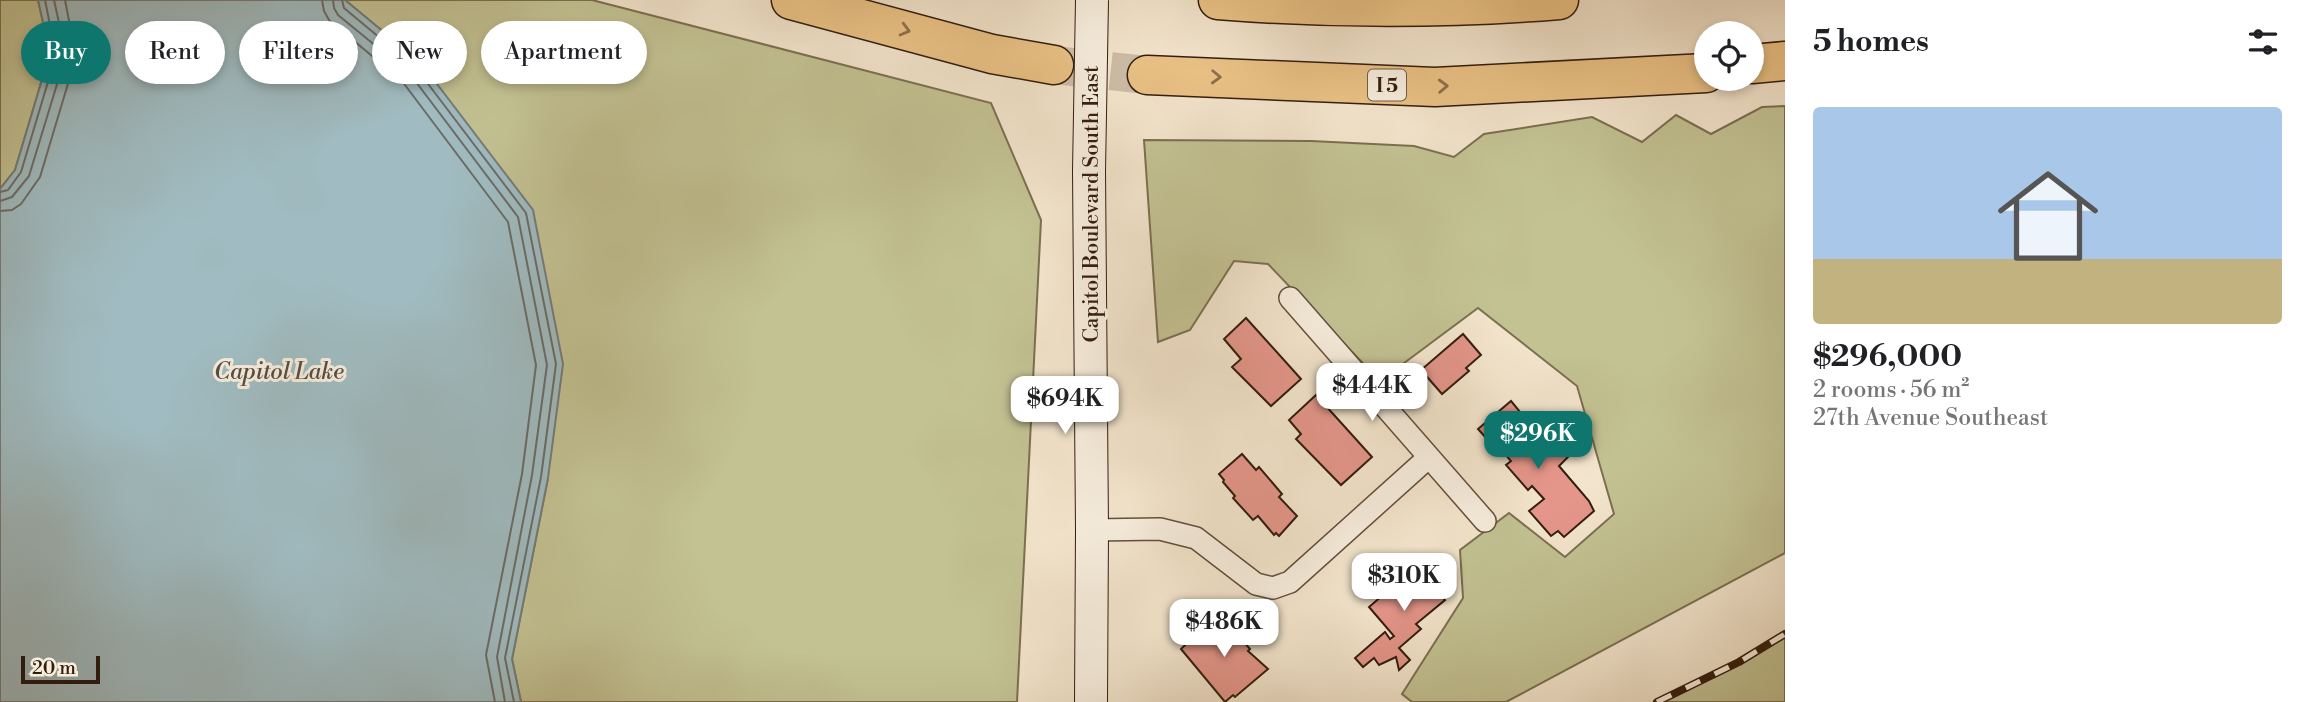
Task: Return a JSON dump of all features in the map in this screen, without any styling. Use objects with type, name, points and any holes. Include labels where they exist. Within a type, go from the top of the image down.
[{"type":"highway","points":[[791,0],[992,54],[1054,65]]},
{"type":"highway","points":[[1218,0],[1276,5],[1409,6],[1559,0]]},
{"type":"highway","points":[[1764,63],[1785,61]]},
{"type":"highway","points":[[1764,70],[1785,69]]},
{"type":"highway","name":"I 5","points":[[1147,75],[1435,87],[1694,72]]},
{"type":"main road","name":"Capitol Boulevard South East","points":[[1091,702],[1089,170],[1092,0]]},
{"type":"street","points":[[1290,299],[1485,521]]},
{"type":"street","points":[[1092,530],[1160,528],[1196,538],[1256,584],[1273,588],[1290,582],[1429,457]]},
{"type":"shaded area","points":[[0,0],[38,0],[43,21],[21,21],[21,84],[41,84],[15,170],[0,189]]},
{"type":"shaded area","points":[[345,0],[592,0],[991,103],[1041,220],[1017,702],[521,702],[512,659],[548,478],[427,84],[467,84],[467,21],[372,22]]},
{"type":"shaded area","points":[[1785,106],[1785,553],[1506,702],[1412,702],[1402,694],[1463,598],[1460,550],[1509,513],[1565,557],[1614,514],[1577,386],[1478,308],[1380,381],[1268,264],[1234,261],[1190,330],[1158,342],[1144,140],[1311,141],[1414,146],[1454,157],[1484,134],[1592,117],[1642,142],[1676,115],[1711,134],[1762,107]]},
{"type":"shaded area","points":[[1785,634],[1785,702],[1657,702],[1739,662]]},
{"type":"water","name":"Capitol Lake","points":[[38,0],[345,0],[372,22],[372,84],[437,84],[533,210],[563,364],[548,478],[512,659],[521,702],[0,702],[0,189],[15,170],[41,84],[111,84],[111,21],[43,21]]},
{"type":"building","points":[[1246,318],[1301,379],[1271,406],[1232,367],[1241,359],[1224,339]]},
{"type":"building","points":[[1463,334],[1481,355],[1466,368],[1469,371],[1442,394],[1421,370]]},
{"type":"building","points":[[1316,395],[1372,457],[1341,485],[1296,439],[1301,434],[1289,420]]},
{"type":"building","points":[[1511,401],[1548,446],[1554,441],[1568,457],[1559,466],[1589,501],[1594,511],[1564,537],[1558,531],[1551,536],[1529,511],[1544,499],[1532,486],[1528,490],[1506,465],[1511,461],[1478,429]]},
{"type":"building","points":[[1242,454],[1256,470],[1259,467],[1282,494],[1279,497],[1297,516],[1279,536],[1276,533],[1274,535],[1258,516],[1253,520],[1233,498],[1235,496],[1219,474]]},
{"type":"building","points":[[1427,561],[1449,586],[1440,594],[1445,600],[1416,624],[1421,629],[1399,648],[1410,660],[1399,670],[1396,657],[1379,665],[1374,658],[1363,667],[1355,658],[1385,632],[1390,639],[1394,636],[1369,607],[1413,569],[1414,571]]},
{"type":"building","points":[[1219,618],[1225,625],[1228,623],[1250,649],[1248,651],[1268,669],[1235,697],[1233,695],[1225,702],[1181,649],[1205,626],[1206,628]]},
{"type":"tunnel","points":[[1054,65],[1147,75]]},
{"type":"railway","points":[[1657,702],[1739,662],[1785,634]]}]
